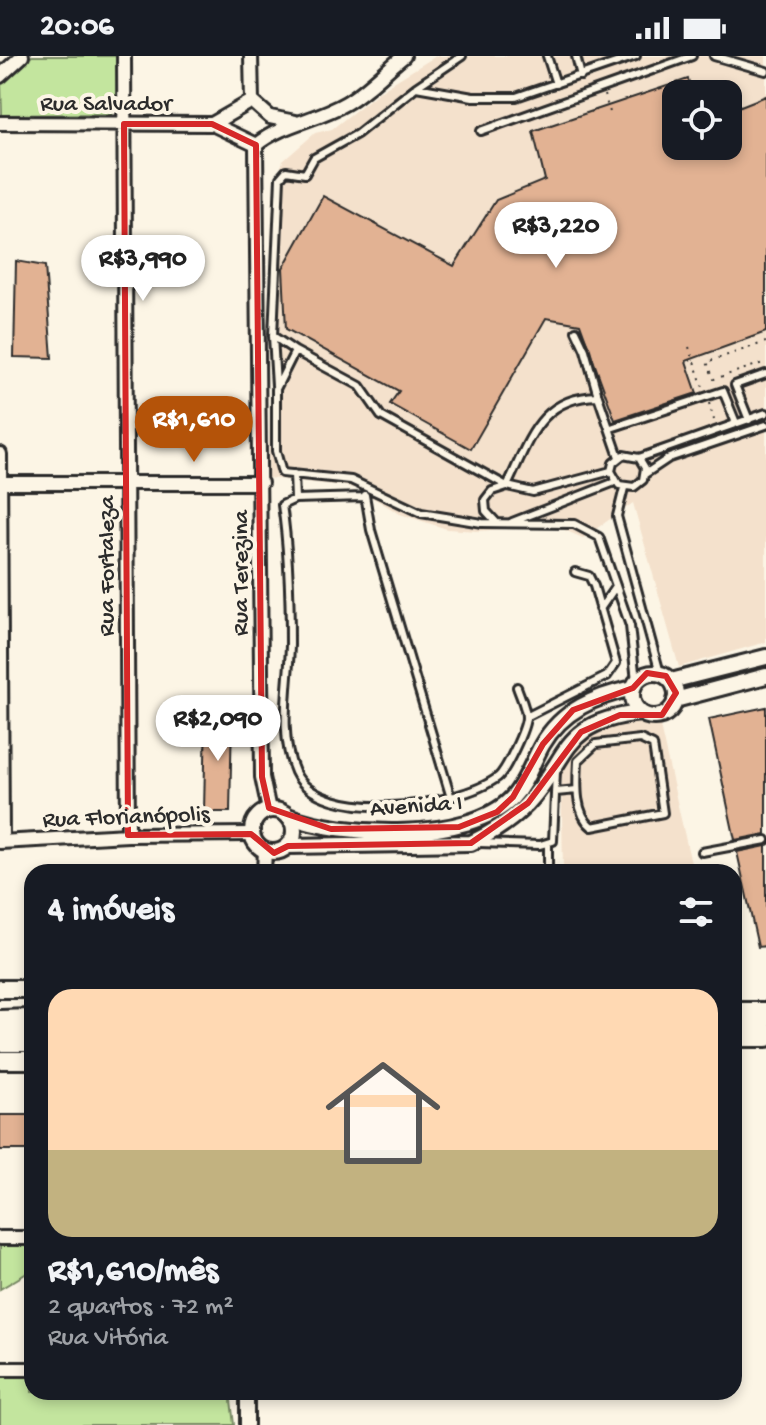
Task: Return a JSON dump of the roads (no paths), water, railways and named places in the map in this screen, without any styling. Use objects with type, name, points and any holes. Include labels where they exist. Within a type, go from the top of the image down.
[{"type":"highway","points":[[742,1016],[765,1021]]},
{"type":"highway","points":[[0,1022],[24,1021]]},
{"type":"highway","points":[[742,1031],[765,1021]]},
{"type":"highway","points":[[0,1040],[24,1040]]},
{"type":"main road","points":[[0,989],[24,989]]},
{"type":"main road","points":[[742,1011],[765,1021]]},
{"type":"main road","points":[[0,1060],[24,1060]]},
{"type":"street","points":[[0,76],[22,56]]},
{"type":"street","name":"Rua Fortaleza","points":[[124,56],[128,835]]},
{"type":"street","points":[[251,56],[252,101],[270,117],[295,122]]},
{"type":"street","points":[[256,145],[295,122],[311,119],[346,103],[404,56]]},
{"type":"street","name":"Rua Salvador","points":[[212,124],[252,101]]},
{"type":"street","name":"Rua Salvador","points":[[0,123],[212,124],[256,145]]},
{"type":"street","name":"Rua Terezina","points":[[256,145],[262,777],[269,810]]},
{"type":"street","points":[[0,454],[1,842]]},
{"type":"street","points":[[0,483],[261,483]]},
{"type":"street","points":[[766,657],[666,677],[647,673],[634,685],[633,702],[641,713],[662,715],[675,700],[766,676]]},
{"type":"street","points":[[666,677],[675,700]]},
{"type":"street","name":"Avenida I","points":[[288,816],[308,824],[349,830],[445,829],[479,821],[497,812],[513,797],[543,744],[573,710],[634,685]]},
{"type":"street","name":"Avenida I","points":[[288,846],[471,843],[491,834],[528,803],[568,743],[601,721],[641,713]]},
{"type":"street","points":[[264,864],[265,850],[253,834],[256,819],[269,810],[288,816],[294,834],[288,846],[279,852],[265,850]]},
{"type":"street","name":"Rua Florianópolis","points":[[1,842],[128,835],[253,834]]},
{"type":"street","points":[[0,1238],[24,1238]]},
{"type":"street","points":[[0,1369],[24,1369]]},
{"type":"street","points":[[247,1400],[247,1425]]},
{"type":"lane","points":[[462,56],[416,87],[357,134],[314,158],[305,174],[286,171],[278,187],[273,336],[277,458],[282,473],[351,480],[421,513],[497,523],[574,524],[588,529],[599,537],[630,626],[634,685]]},
{"type":"lane","points":[[547,56],[556,84]]},
{"type":"lane","points":[[576,56],[581,76]]},
{"type":"lane","points":[[608,56],[611,66]]},
{"type":"lane","points":[[416,87],[473,97],[504,98],[581,76],[633,56]]},
{"type":"lane","points":[[481,131],[692,56]]},
{"type":"lane","points":[[714,56],[766,71]]},
{"type":"lane","points":[[576,331],[619,457]]},
{"type":"lane","points":[[273,336],[360,386],[381,416],[507,486],[533,492],[611,471],[619,457],[629,454],[639,458],[766,413]]},
{"type":"lane","points":[[276,389],[295,351]]},
{"type":"lane","points":[[749,420],[735,385],[766,374]]},
{"type":"lane","points":[[611,428],[723,391],[736,423]]},
{"type":"lane","points":[[497,523],[486,511],[485,500],[492,491],[507,486],[540,420],[550,409],[598,396]]},
{"type":"lane","points":[[611,471],[615,482],[624,488],[640,484],[645,474],[669,458],[766,425]]},
{"type":"lane","points":[[639,458],[645,474]]},
{"type":"lane","points":[[294,474],[295,499]]},
{"type":"lane","points":[[509,523],[615,482]]},
{"type":"lane","points":[[368,488],[364,497],[371,530],[451,798]]},
{"type":"lane","points":[[624,488],[617,516],[666,677]]},
{"type":"lane","points":[[364,497],[295,499],[282,505],[290,558],[287,743],[296,774],[325,800],[414,807],[451,798],[499,776],[517,744],[526,717],[517,687]]},
{"type":"lane","points":[[526,717],[607,676],[616,663],[589,576],[575,572]]},
{"type":"lane","points":[[600,609],[616,586]]},
{"type":"lane","points":[[640,739],[653,745],[663,813],[592,827],[584,821],[577,790],[578,761],[596,744],[640,739]]},
{"type":"lane","points":[[548,864],[548,844],[555,832],[557,760]]},
{"type":"lane","points":[[556,792],[577,790]]},
{"type":"lane","points":[[702,852],[766,840]]},
{"type":"lane","points":[[471,843],[548,844]]}]
